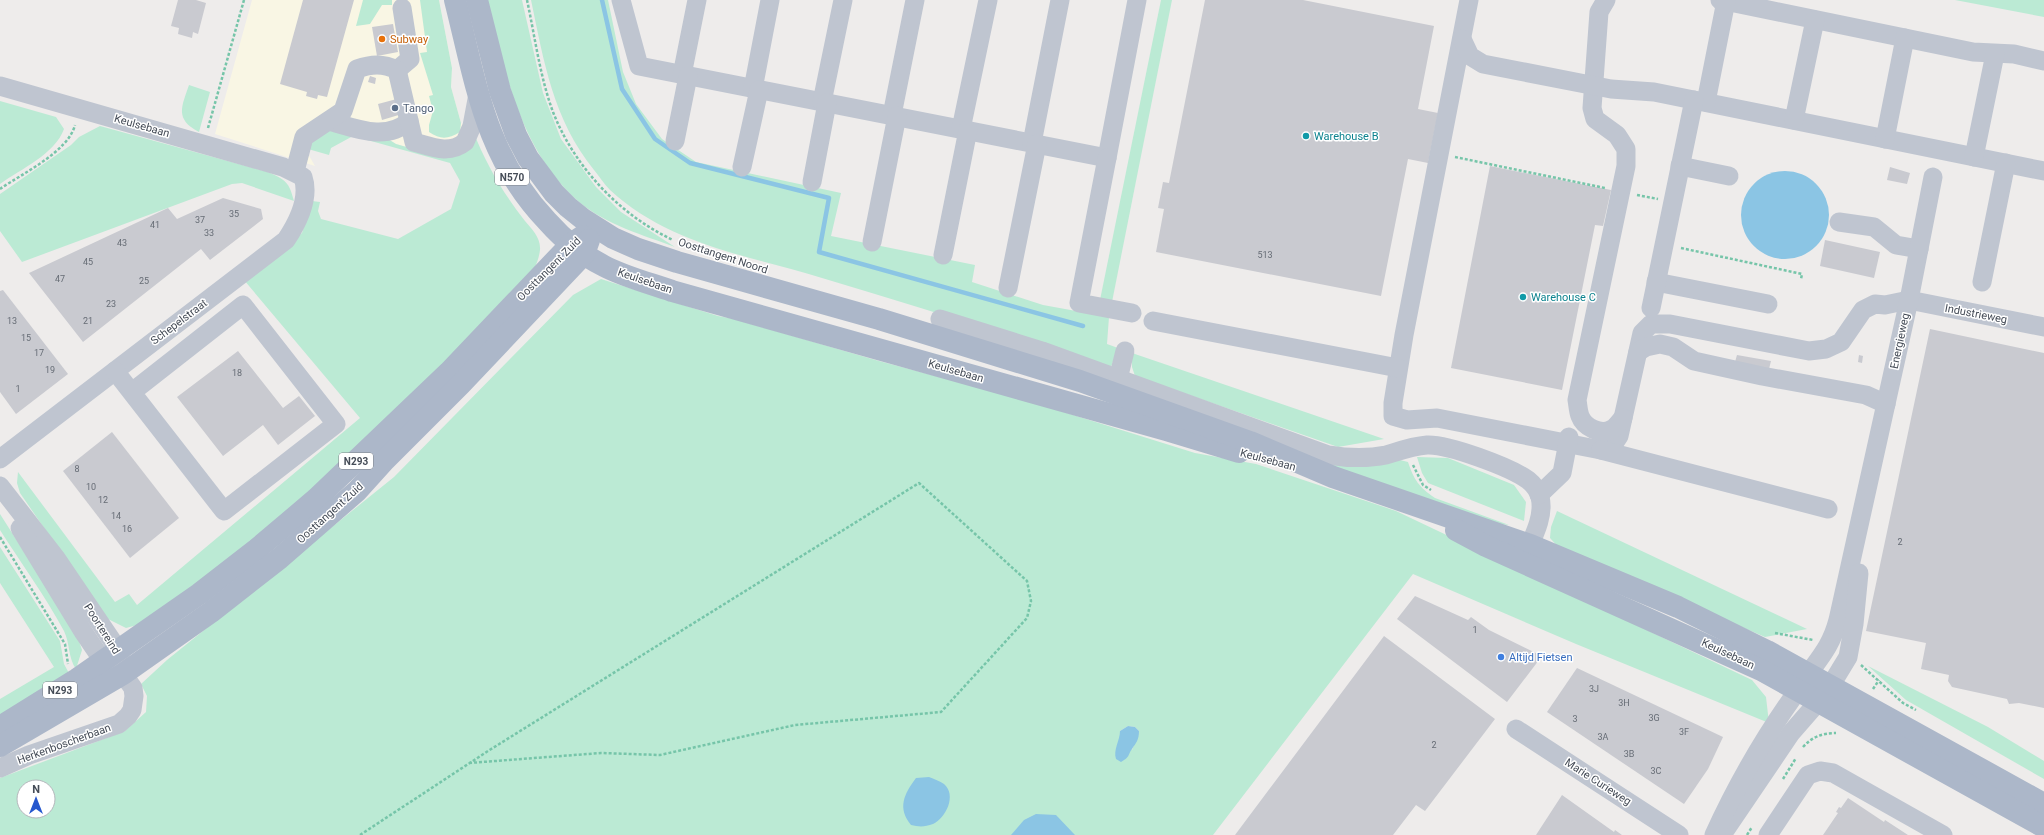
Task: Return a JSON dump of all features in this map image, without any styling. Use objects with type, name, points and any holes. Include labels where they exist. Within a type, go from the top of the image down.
[{"type":"main road","name":"N570","points":[[455,0],[478,94],[490,133],[511,176],[533,207],[577,249]]},
{"type":"main road","name":"N570","points":[[477,0],[500,91],[516,135],[528,158],[554,193],[584,219],[595,226]]},
{"type":"main road","name":"Oosttangent Zuid","points":[[0,746],[123,674],[210,612],[280,558],[357,491],[385,460],[467,378],[595,226]]},
{"type":"main road","name":"Keulsebaan","points":[[595,226],[638,249],[677,262],[879,319],[1080,380],[1250,442],[1333,477],[1402,502],[1526,553],[1678,607],[2044,827]]},
{"type":"main road","name":"Oosttangent Zuid","points":[[0,727],[111,656],[199,594],[257,549],[316,499],[577,249]]},
{"type":"main road","name":"Keulsebaan","points":[[577,249],[603,265],[630,278],[672,291],[1152,426],[1245,454],[1333,477]]},
{"type":"main road","name":"Keulsebaan","points":[[1824,694],[2044,804]]},
{"type":"street","points":[[621,0],[639,66],[1107,158]]},
{"type":"street","points":[[675,141],[697,0]]},
{"type":"street","points":[[742,167],[770,0]]},
{"type":"street","points":[[812,182],[843,0]]},
{"type":"street","points":[[872,242],[915,0]]},
{"type":"street","points":[[943,255],[988,0]]},
{"type":"street","points":[[1008,288],[1060,0]]},
{"type":"street","points":[[1132,313],[1079,303],[1137,0]]},
{"type":"street","points":[[1469,0],[1398,368],[1392,403],[1393,416],[1407,420],[1437,418],[1566,441],[1828,509]]},
{"type":"street","points":[[1650,308],[1680,166],[1700,101],[1723,1],[1905,38],[1995,54],[2014,54],[2044,61]]},
{"type":"street","points":[[1539,495],[1562,473],[1566,441],[1578,400],[1629,193],[1626,149],[1616,135],[1594,119],[1592,108],[1601,4]]},
{"type":"street","points":[[397,70],[410,59],[402,8]]},
{"type":"street","points":[[1794,120],[1815,20]]},
{"type":"street","points":[[1885,139],[1905,38]]},
{"type":"street","points":[[1462,39],[1470,56],[1483,64],[1611,89],[1654,92],[2044,171]]},
{"type":"street","points":[[1974,157],[1995,54]]},
{"type":"street","points":[[1567,81],[1582,73],[1595,62]]},
{"type":"street","points":[[289,169],[304,136],[343,111],[357,69],[370,64],[389,66],[397,70]]},
{"type":"street","points":[[397,70],[414,142],[441,150],[451,150],[460,147],[468,137],[478,94]]},
{"type":"street","name":"Keulsebaan","points":[[0,86],[203,143],[289,169]]},
{"type":"street","points":[[329,121],[372,133],[400,129],[409,121]]},
{"type":"street","points":[[1982,282],[2006,163]]},
{"type":"street","points":[[1680,166],[1729,176]]},
{"type":"street","name":"Schepelstraat","points":[[0,459],[286,240],[295,227],[306,188],[303,177],[289,169]]},
{"type":"street","name":"Energieweg","points":[[1714,835],[1728,805],[1765,738],[1834,637],[1909,300],[1933,177]]},
{"type":"street","points":[[1839,222],[1874,227],[1896,245],[1919,249]]},
{"type":"street","points":[[1656,282],[1768,304]]},
{"type":"street","points":[[1601,450],[1613,445],[1619,436],[1642,333],[1651,324],[1670,324],[1810,351],[1826,349],[1841,342],[1863,310],[1875,304],[1885,305],[1909,300]]},
{"type":"street","name":"Industrieweg","points":[[1909,300],[2044,327]]},
{"type":"street","points":[[114,371],[224,511],[336,424],[243,305],[132,392]]},
{"type":"street","points":[[940,319],[1042,351],[1328,455],[1343,457],[1372,457],[1427,445],[1457,450],[1520,475],[1535,486],[1539,495],[1541,513],[1526,553]]},
{"type":"street","points":[[1153,321],[1398,368]]},
{"type":"street","points":[[1638,352],[1646,347],[1660,344],[1673,347],[1694,361],[1762,376],[1866,395],[1886,404]]},
{"type":"street","points":[[1118,379],[1125,351]]},
{"type":"street","points":[[1578,400],[1580,416],[1584,422],[1596,430],[1604,432],[1612,429],[1623,418]]},
{"type":"street","name":"Poortereind","points":[[0,486],[56,558],[111,656]]},
{"type":"street","name":"Poortereind","points":[[0,493],[42,567],[111,656],[123,674]]},
{"type":"street","name":"Energieweg","points":[[1721,835],[1736,817],[1791,733],[1824,694],[1848,657],[1853,631],[1864,504]]},
{"type":"street","name":"Herkenboscherbaan","points":[[0,768],[29,755],[108,728],[124,720],[132,710],[134,696],[133,688],[123,674]]},
{"type":"street","name":"Marie Curieweg","points":[[1516,729],[1679,835]]},
{"type":"street","points":[[1768,835],[1808,775],[1820,771],[1833,773],[1943,835]]},
{"type":"path","points":[[203,143],[244,0]]},
{"type":"path","name":"Oosttangent Noord","points":[[527,0],[541,67],[554,112],[573,152],[604,191],[633,215],[661,234],[674,240]]},
{"type":"path","points":[[0,189],[61,147],[73,135],[80,108]]},
{"type":"path","points":[[1439,154],[1660,200],[1676,247],[1802,274],[1801,278]]},
{"type":"path","points":[[360,835],[469,763],[919,484],[1027,581],[1031,601],[1027,618],[941,712],[795,726],[660,755],[601,753],[469,763]]},
{"type":"path","points":[[0,537],[65,644],[69,668],[77,679]]},
{"type":"path","points":[[1878,680],[1903,703],[1923,714]]},
{"type":"shaded area","points":[[252,0],[439,0],[452,68],[451,87],[461,123],[473,131],[445,158],[396,144],[388,139],[334,127],[307,152],[315,166],[215,134]]},
{"type":"green space","points":[[363,0],[392,0],[392,5],[382,5],[370,24],[356,26]]},
{"type":"green space","points":[[420,0],[439,0],[452,68],[451,87],[461,123],[460,132],[444,138],[429,132],[429,125],[433,111],[429,96],[433,95],[420,53],[427,52]]},
{"type":"green space","points":[[487,0],[522,0],[543,93],[561,139],[596,187],[621,212],[675,247],[626,229],[601,217],[579,202],[559,182],[542,159],[529,135],[518,109],[508,82]]},
{"type":"green space","points":[[531,0],[608,0],[623,72],[636,104],[662,139],[696,162],[841,193],[831,236],[975,265],[972,282],[1043,305],[1109,317],[1107,344],[1118,348],[1111,367],[822,278],[710,246],[658,224],[633,209],[610,190],[580,151],[569,131],[559,110],[552,89]]},
{"type":"green space","points":[[1161,0],[1172,0],[1112,302],[1100,300]]},
{"type":"green space","points":[[1955,0],[2044,0],[2044,17]]},
{"type":"green space","points":[[189,85],[210,92],[199,132],[191,127],[183,117],[182,106]]},
{"type":"green space","points":[[0,101],[56,117],[64,129],[60,138],[45,153],[27,167],[0,184]]},
{"type":"green space","points":[[100,126],[268,172],[286,182],[294,201],[242,183],[232,184],[22,262],[0,231],[0,194],[71,145],[79,137]]},
{"type":"green space","points":[[334,127],[388,139],[396,144],[445,158],[473,131],[489,167],[502,189],[538,238],[540,250],[536,266],[528,279],[508,304],[271,533],[152,621],[126,628],[106,618],[20,493],[17,483],[18,472],[115,602],[129,594],[137,605],[360,418],[244,280],[302,233],[312,201],[320,202],[318,211],[321,219],[398,239],[451,209],[460,181],[450,163],[353,136],[331,148],[329,155],[308,149],[312,139]]},
{"type":"green space","points":[[601,279],[718,316],[734,319],[879,361],[1022,399],[1195,453],[1256,464],[1396,511],[1752,680],[1766,697],[1769,723],[1576,644],[1413,574],[1213,835],[0,835],[0,778],[125,731],[146,712],[147,696],[141,684],[167,660],[394,477],[573,295]],"holes":[[[1128,726],[1135,727],[1139,731],[1132,750],[1120,737],[1120,731]]]},
{"type":"green space","points":[[1132,353],[1384,439],[1338,447],[1135,376],[1132,367]]},
{"type":"green space","points":[[1417,457],[1448,458],[1514,485],[1526,502],[1524,521],[1428,483],[1422,473]]},
{"type":"green space","points":[[1400,460],[1408,462],[1412,474],[1418,483],[1435,498],[1509,525],[1481,522],[1327,465]]},
{"type":"green space","points":[[1557,511],[1807,629],[1765,637],[1560,549],[1550,538],[1551,527]]},
{"type":"green space","points":[[0,514],[77,635],[82,650],[76,669],[73,665],[64,631],[57,618],[0,530]]},
{"type":"green space","points":[[0,547],[60,641],[64,664],[71,677],[0,719],[0,699],[54,667],[0,583]]},
{"type":"green space","points":[[1868,666],[1988,727],[2044,761],[2044,779],[1906,700]]},
{"type":"water","points":[[1785,171],[1802,174],[1816,184],[1826,198],[1829,215],[1826,232],[1816,246],[1802,256],[1785,259],[1768,256],[1754,246],[1744,232],[1741,215],[1744,198],[1754,184],[1768,174]]},
{"type":"water","points":[[1128,726],[1135,727],[1139,731],[1138,737],[1128,757],[1121,762],[1116,759],[1116,749],[1120,731]]},
{"type":"water","points":[[929,777],[944,784],[948,789],[950,800],[946,812],[933,824],[927,826],[911,825],[904,813],[903,807],[905,795],[916,778]]},
{"type":"water","points":[[1036,814],[1056,815],[1075,835],[1011,835],[1024,820]]},
{"type":"building","points":[[178,0],[196,0],[206,3],[198,34],[193,32],[192,38],[178,34],[179,28],[171,26]]},
{"type":"building","points":[[303,0],[354,0],[327,97],[318,95],[317,99],[306,96],[307,92],[280,84]]},
{"type":"building","name":"Warehouse B","points":[[1205,0],[1303,0],[1434,26],[1418,109],[1438,113],[1428,163],[1408,159],[1381,296],[1156,252],[1164,209],[1158,208],[1163,182],[1169,183]]},
{"type":"building","points":[[393,24],[398,52],[377,56],[372,27]]},
{"type":"building","points":[[370,76],[376,78],[375,84],[368,82]]},
{"type":"building","points":[[408,96],[412,111],[382,120],[378,104]]},
{"type":"building","name":"Warehouse C","points":[[1490,166],[1611,190],[1603,226],[1595,225],[1562,390],[1451,368]]},
{"type":"building","points":[[1890,167],[1910,173],[1907,184],[1887,180]]},
{"type":"building","points":[[223,198],[261,209],[263,219],[210,260],[201,249],[83,342],[29,273],[168,208],[177,219]]},
{"type":"building","points":[[1825,240],[1880,252],[1874,278],[1820,266]]},
{"type":"building","points":[[3,290],[68,374],[16,414],[0,392],[0,291]]},
{"type":"building","points":[[1930,329],[2044,353],[2044,708],[2019,703],[2009,704],[2007,699],[1952,687],[1948,681],[1949,675],[1921,669],[1926,643],[1866,631]]},
{"type":"building","points":[[238,351],[283,408],[299,396],[315,416],[278,445],[263,425],[223,456],[177,397]]},
{"type":"building","points":[[1737,355],[1771,361],[1769,369],[1735,362]]},
{"type":"building","points":[[1859,355],[1863,356],[1862,363],[1858,362]]},
{"type":"building","points":[[112,432],[179,518],[130,558],[63,471]]},
{"type":"building","points":[[1415,596],[1468,620],[1471,617],[1489,630],[1542,656],[1507,702],[1397,619]]},
{"type":"building","points":[[1384,636],[1495,719],[1425,811],[1416,805],[1393,835],[1235,835]]},
{"type":"building","points":[[1577,668],[1723,737],[1708,769],[1684,804],[1547,712]]},
{"type":"building","points":[[1562,795],[1614,832],[1615,830],[1622,835],[1536,835]]},
{"type":"building","points":[[1848,798],[1884,822],[1885,820],[1908,835],[1823,835],[1838,813],[1836,812],[1839,807],[1841,808]]},
{"type":"waterway","points":[[602,0],[622,89],[655,139],[690,163],[829,198],[819,252],[1083,326]]},
{"type":"place","name":"Subway","points":[[382,39]]},
{"type":"place","name":"Tango","points":[[395,108]]},
{"type":"place","name":"Warehouse B","points":[[1306,136]]},
{"type":"place","name":"Warehouse C","points":[[1523,297]]},
{"type":"place","name":"Altijd Fietsen","points":[[1501,657]]}]
